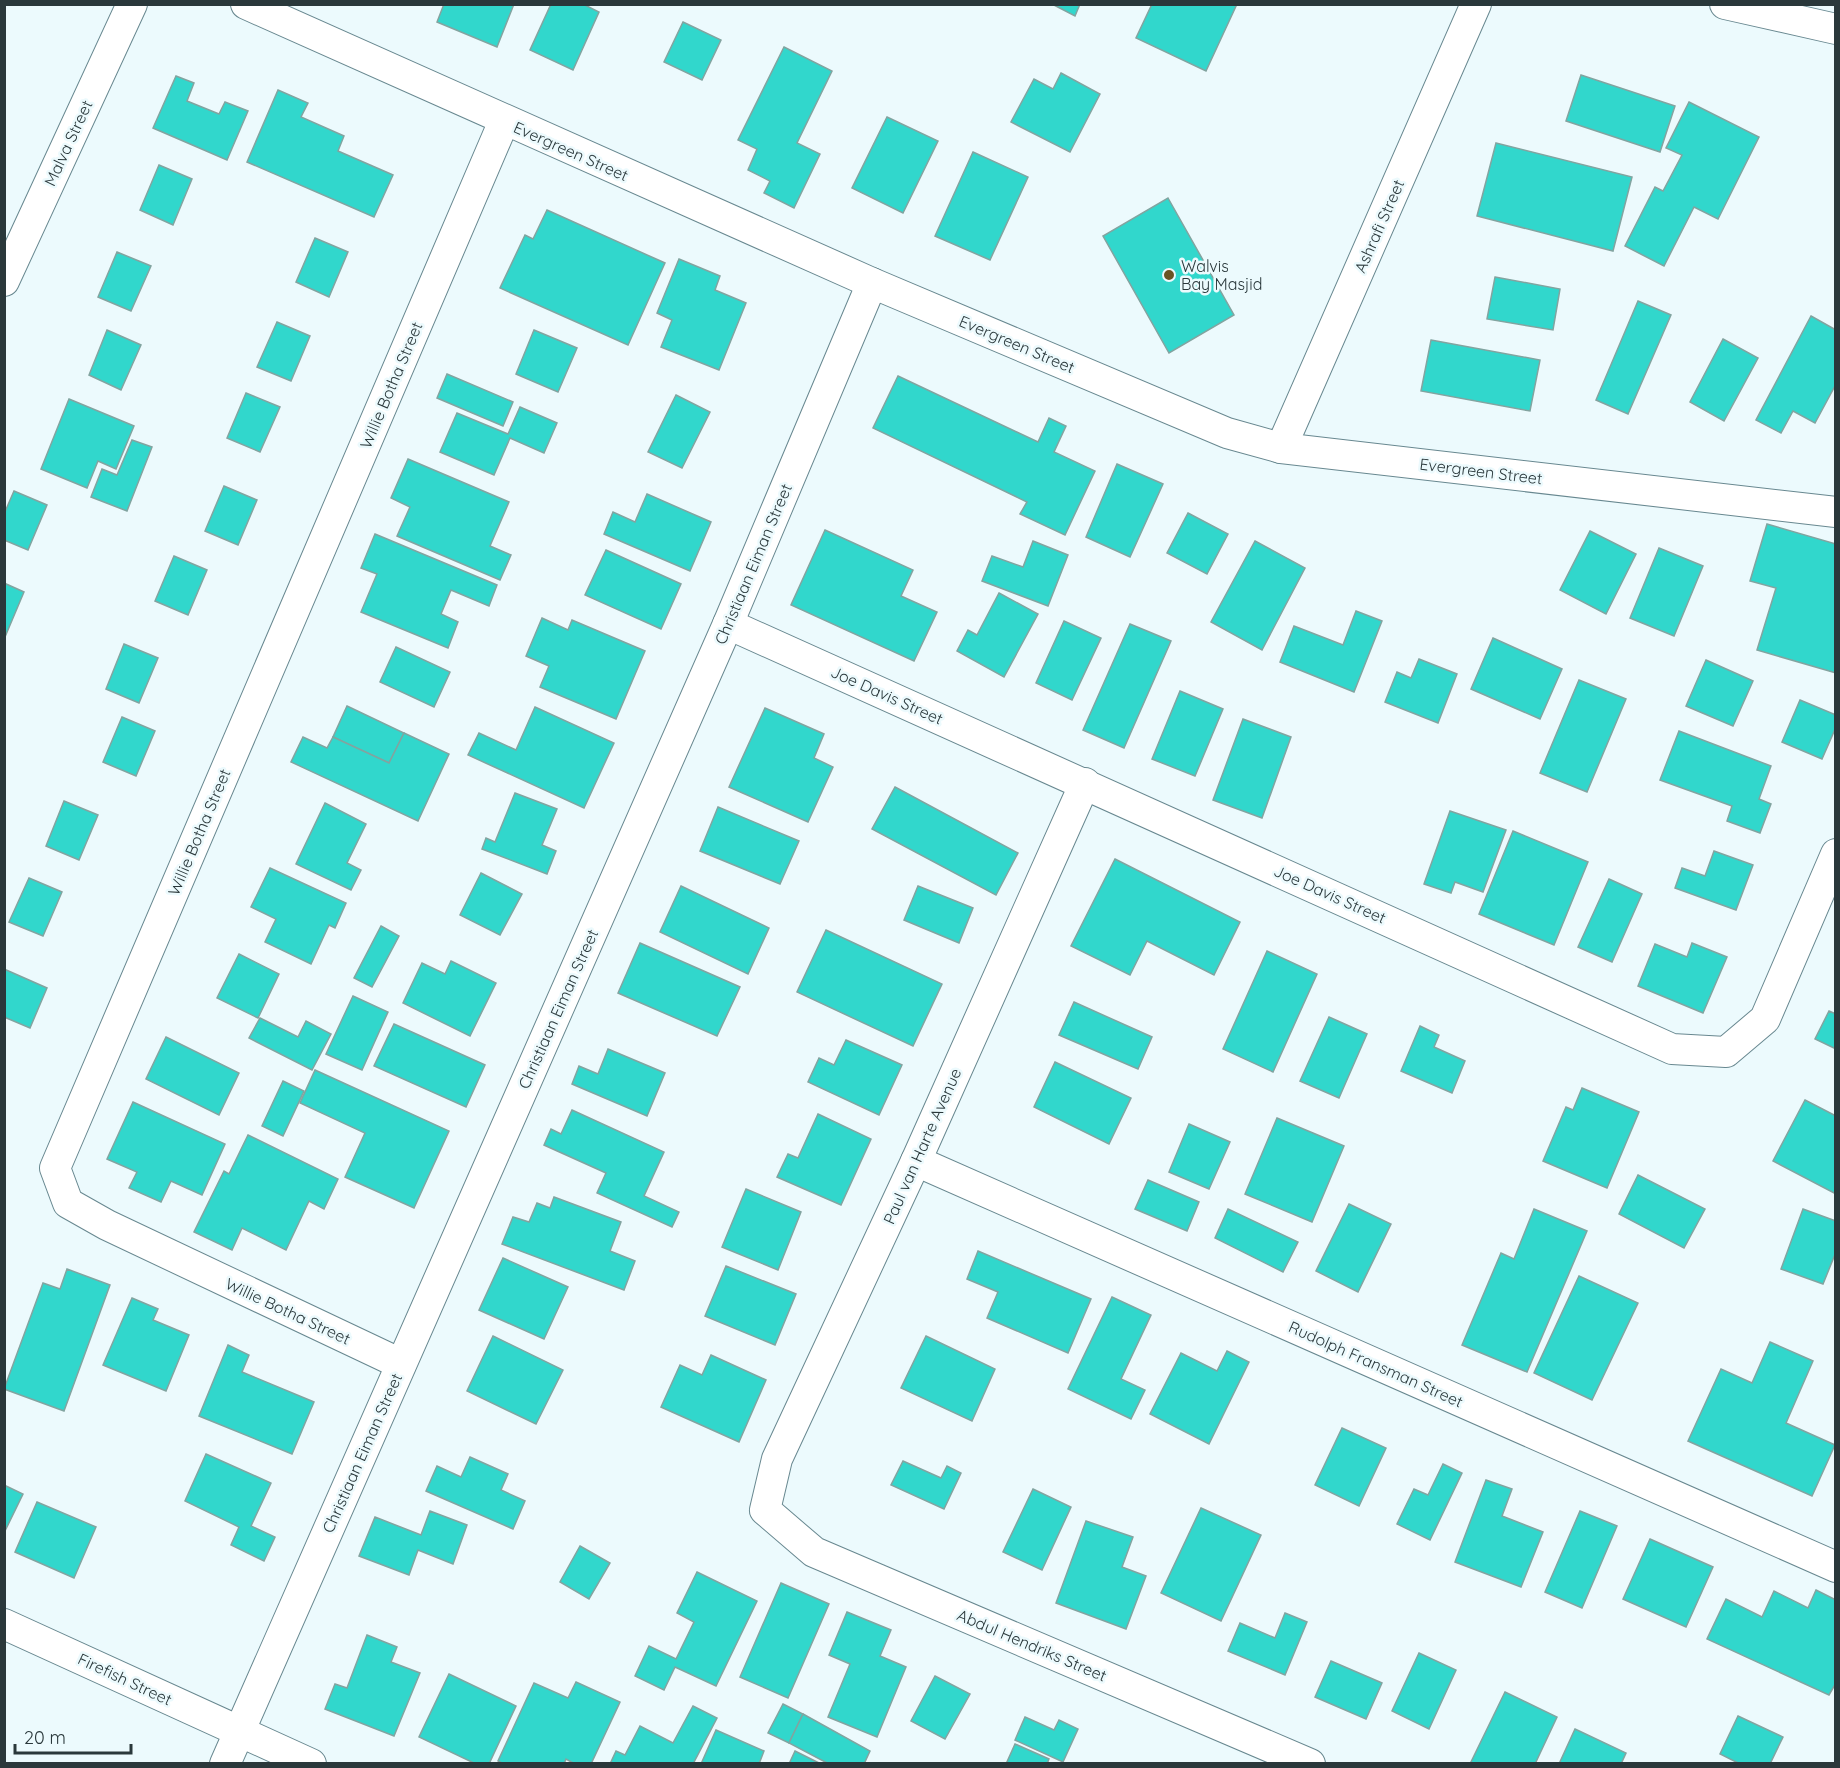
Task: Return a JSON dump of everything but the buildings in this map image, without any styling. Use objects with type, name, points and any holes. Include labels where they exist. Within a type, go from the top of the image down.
[{"type":"street","name":"Malva Street","points":[[4,281],[132,4]]},
{"type":"street","name":"Evergreen Street","points":[[246,4],[872,284],[1227,433],[1281,448],[1836,512]]},
{"type":"street","name":"Ashrafi Street","points":[[1281,448],[1476,4]]},
{"type":"street","points":[[1725,4],[1836,29]]},
{"type":"street","name":"Willie Botha Street","points":[[401,1364],[107,1225],[68,1203],[56,1168],[504,121]]},
{"type":"street","name":"Christiaan Eiman Street","points":[[225,1764],[728,624],[872,284]]},
{"type":"street","name":"Joe Davis Street","points":[[728,624],[1672,1048],[1726,1052],[1765,1019],[1836,854]]},
{"type":"street","name":"Paul van Harte Avenue","points":[[765,1510],[777,1459],[916,1161],[1085,783]]},
{"type":"street","name":"Rudolph Fransman Street","points":[[916,1161],[1836,1566]]},
{"type":"street","name":"Abdul Hendriks Street","points":[[765,1510],[814,1552],[1310,1764]]},
{"type":"street","name":"Firefish Street","points":[[4,1624],[311,1764]]},
{"type":"place","name":"Walvis Bay Masjid","points":[[1169,275]]}]
